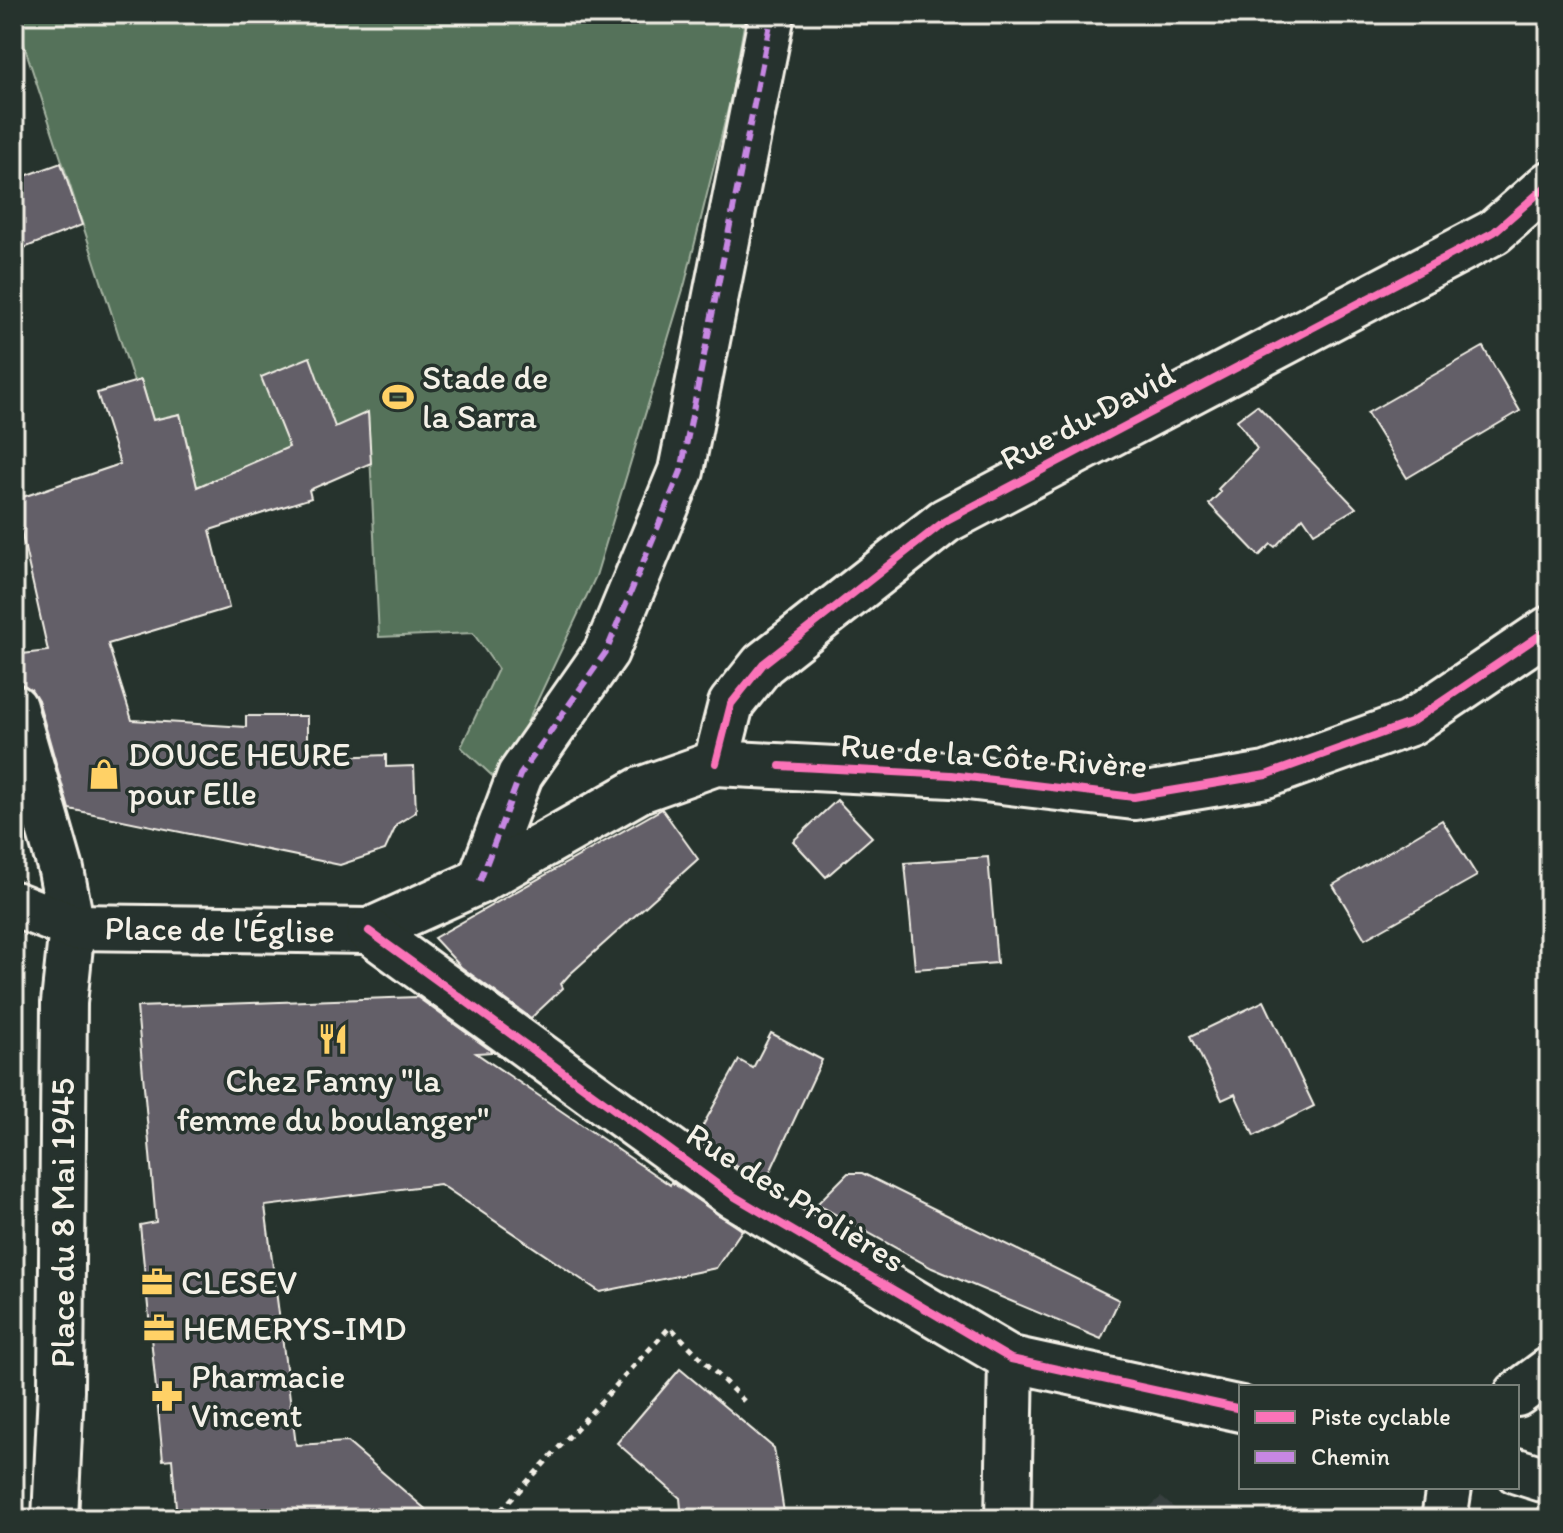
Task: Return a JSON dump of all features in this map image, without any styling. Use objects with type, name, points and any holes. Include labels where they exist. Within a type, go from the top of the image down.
[{"type":"street","points":[[480,881],[520,775],[606,652],[681,471],[772,14]]},
{"type":"street","name":"Rue du David","points":[[716,763],[731,704],[763,664],[945,521],[1494,232],[1549,184]]},
{"type":"street","name":"Rue de la Côte Rivère","points":[[369,931],[480,881],[640,790],[716,763],[951,775],[1134,797],[1266,775],[1410,723],[1549,629]]},
{"type":"street","name":"Place du 8 Mai 1945","points":[[14,707],[61,870],[72,927],[64,1003],[61,1390],[55,1519]]},
{"type":"street","points":[[14,904],[72,927]]},
{"type":"street","name":"Place de l'Église","points":[[72,927],[369,931]]},
{"type":"street","name":"Rue des Prolières","points":[[369,931],[732,1195],[1011,1359],[1239,1409]]},
{"type":"street","points":[[1008,1519],[1011,1359]]},
{"type":"street","points":[[1519,1392],[1549,1370]]},
{"type":"street","points":[[1519,1472],[1549,1481]]},
{"type":"street","points":[[1444,1519],[1449,1489]]},
{"type":"path","points":[[493,1519],[670,1327],[744,1401]]},
{"type":"shaded area","points":[[1161,1497],[1187,1519],[1136,1519]]},
{"type":"green space","name":"Stade de la Sarra","points":[[14,14],[746,14],[732,93],[685,283],[596,576],[499,782],[461,747],[498,669],[473,633],[379,637],[368,413],[197,487],[180,414],[153,420],[141,380],[134,382]]},
{"type":"building","points":[[61,163],[82,225],[14,252],[14,180]]},
{"type":"building","points":[[1483,347],[1520,411],[1407,478],[1367,413]]},
{"type":"building","points":[[310,357],[335,427],[368,412],[371,463],[309,490],[311,498],[210,530],[229,608],[108,644],[132,720],[246,727],[246,716],[307,716],[307,758],[386,755],[386,767],[414,766],[416,812],[397,824],[385,850],[340,865],[69,809],[38,700],[31,689],[14,683],[14,655],[48,651],[14,500],[120,464],[97,393],[141,380],[153,420],[180,414],[197,487],[289,447],[261,377]]},
{"type":"building","points":[[1257,405],[1356,508],[1314,533],[1303,517],[1275,547],[1271,544],[1259,556],[1209,504],[1221,492],[1218,489],[1257,449],[1237,420]]},
{"type":"building","points":[[837,800],[872,837],[826,877],[793,841]]},
{"type":"building","points":[[662,809],[698,859],[569,975],[561,984],[563,988],[531,1018],[461,967],[434,938]]},
{"type":"building","points":[[1442,820],[1477,876],[1365,939],[1333,885]]},
{"type":"building","points":[[988,857],[997,963],[915,969],[905,863]]},
{"type":"building","points":[[417,997],[493,1052],[476,1053],[670,1185],[671,1182],[742,1230],[716,1268],[600,1292],[440,1184],[265,1206],[296,1445],[347,1442],[437,1519],[177,1519],[172,1459],[163,1460],[140,1225],[156,1222],[137,1007]]},
{"type":"building","points":[[1264,1001],[1314,1106],[1254,1136],[1235,1094],[1222,1100],[1191,1036]]},
{"type":"building","points":[[771,1033],[822,1060],[764,1185],[696,1138],[739,1060],[753,1068]]},
{"type":"building","points":[[848,1173],[862,1173],[1119,1300],[1101,1339],[932,1268],[817,1204]]},
{"type":"building","points":[[680,1369],[774,1448],[785,1519],[682,1519],[680,1498],[617,1443]]},
{"type":"marked path","points":[[480,881],[520,775],[606,652],[681,471],[772,14]]},
{"type":"cycle path","points":[[716,763],[731,704],[763,664],[945,521],[1494,232],[1549,184]]},
{"type":"cycle path","points":[[780,766],[951,775],[1134,797],[1266,775],[1410,723],[1549,629]]},
{"type":"cycle path","points":[[369,931],[732,1195],[1011,1359],[1239,1409]]},
{"type":"place","name":"Stade de la Sarra","points":[[398,397]]},
{"type":"place","name":"DOUCE HEURE pour Elle","points":[[104,774]]},
{"type":"place","name":"Chez Fanny \"la femme du boulanger\"","points":[[333,1039]]},
{"type":"place","name":"CLESEV","points":[[157,1282]]},
{"type":"place","name":"HEMERYS-IMD","points":[[159,1328]]},
{"type":"place","name":"Pharmacie Vincent","points":[[167,1396]]}]
